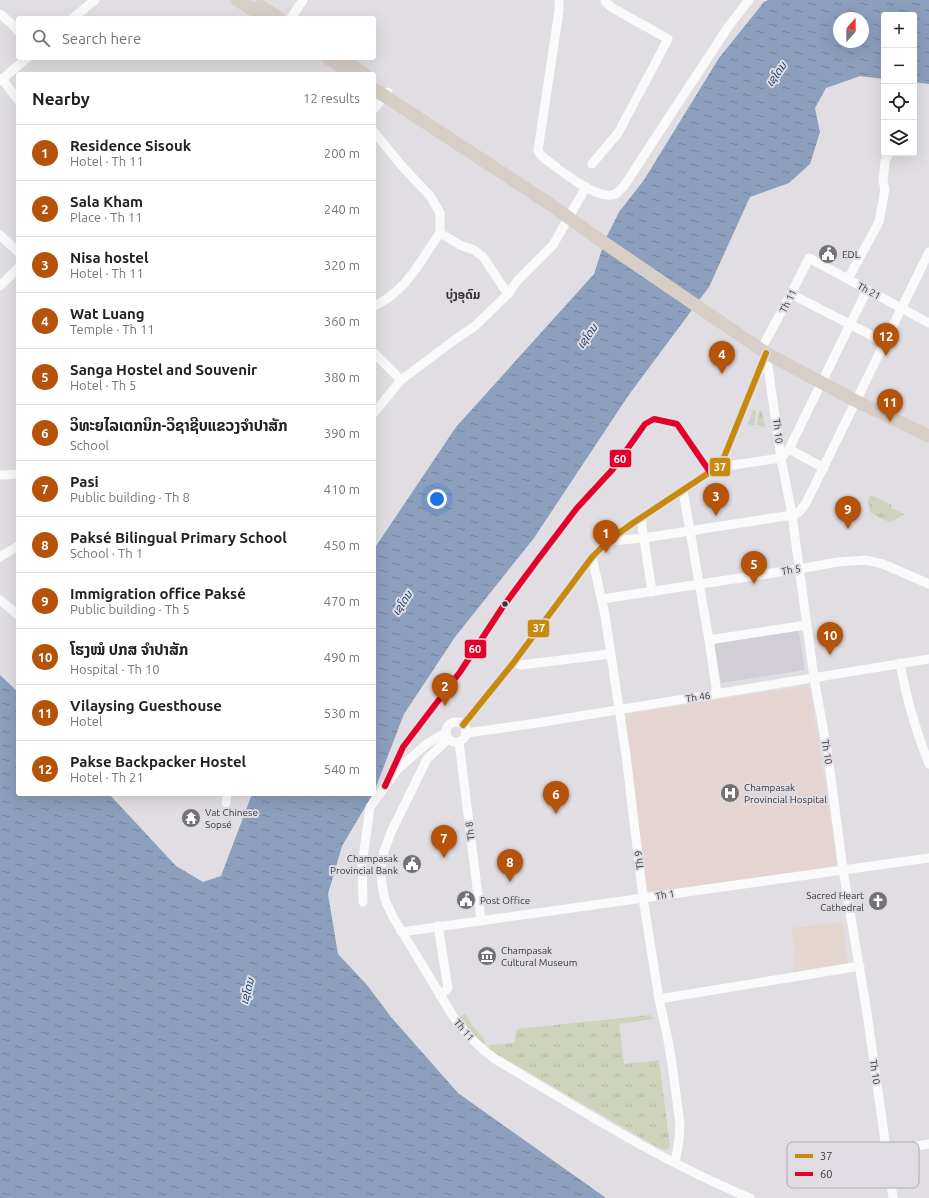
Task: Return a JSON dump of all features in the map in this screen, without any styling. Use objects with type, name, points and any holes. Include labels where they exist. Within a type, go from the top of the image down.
[{"type":"highway","points":[[237,0],[264,16]]},
{"type":"highway","points":[[251,0],[276,16]]},
{"type":"highway","points":[[331,60],[349,72]]},
{"type":"highway","points":[[344,60],[361,72]]},
{"type":"highway","points":[[376,84],[382,92],[559,208],[766,348],[822,380],[929,436]]},
{"type":"highway","points":[[858,398],[929,427]]},
{"type":"street","points":[[76,16],[95,0]]},
{"type":"street","points":[[292,16],[303,0]]},
{"type":"street","points":[[559,0],[559,11],[538,150],[544,158],[586,187],[607,196],[616,194],[624,186],[728,27],[749,0]]},
{"type":"street","points":[[592,164],[618,133],[668,39],[611,7],[604,0]]},
{"type":"street","points":[[0,14],[16,29]]},
{"type":"street","points":[[16,98],[1,80],[25,60]]},
{"type":"street","points":[[376,104],[382,92]]},
{"type":"street","points":[[376,134],[401,165],[431,197],[440,213],[440,233],[414,273],[394,294],[376,305]]},
{"type":"street","points":[[848,279],[879,222],[886,189],[882,181],[885,162],[888,156]]},
{"type":"street","points":[[376,411],[402,380],[475,326],[508,294],[518,280],[553,245],[586,187]]},
{"type":"street","points":[[440,233],[460,245],[474,250],[482,257],[508,294]]},
{"type":"street","points":[[0,235],[16,250]]},
{"type":"street","points":[[608,541],[644,538],[792,515],[799,512],[806,503],[824,468],[929,252]]},
{"type":"street","name":"Th 21","points":[[809,258],[929,323]]},
{"type":"street","name":"Th 11","points":[[720,467],[766,348],[809,258]]},
{"type":"street","points":[[0,286],[16,270]]},
{"type":"street","points":[[447,735],[454,742],[459,742],[465,738],[465,729],[592,557],[608,541],[710,472],[720,467],[781,458],[789,449],[867,290]]},
{"type":"street","points":[[791,294],[867,332],[884,343]]},
{"type":"street","name":"Th 10","points":[[766,348],[781,458],[792,515],[806,625],[828,755],[843,870],[860,966],[886,1142]]},
{"type":"street","points":[[376,356],[402,380]]},
{"type":"street","points":[[385,786],[403,747],[460,672],[502,608],[577,508],[613,469],[646,424],[654,418],[677,424],[710,472]]},
{"type":"street","points":[[789,449],[824,468]]},
{"type":"street","points":[[0,475],[16,474]]},
{"type":"street","points":[[683,490],[717,694]]},
{"type":"street","points":[[641,519],[652,592]]},
{"type":"street","points":[[0,557],[16,547]]},
{"type":"street","name":"Th 9","points":[[592,557],[602,599],[619,709],[643,898],[659,999],[668,1040],[680,1124],[675,1163]]},
{"type":"street","name":"Th 5","points":[[602,599],[838,562],[865,560],[882,564],[929,584]]},
{"type":"street","points":[[0,600],[16,612]]},
{"type":"street","points":[[709,640],[806,625]]},
{"type":"street","points":[[514,662],[521,665],[610,654]]},
{"type":"street","name":"Th 46","points":[[465,729],[537,723],[929,659]]},
{"type":"street","points":[[900,663],[905,689],[919,738],[929,764]]},
{"type":"street","points":[[447,735],[449,725],[452,723],[456,722],[465,729]]},
{"type":"street","points":[[363,902],[362,865],[370,807],[397,770],[425,745],[447,735]]},
{"type":"street","name":"Th 11","points":[[447,735],[428,759],[392,830],[384,852],[381,869],[385,900],[401,932],[440,996],[463,1030],[481,1049],[495,1059],[675,1163],[711,1182],[750,1198]]},
{"type":"street","name":"Th 8","points":[[459,742],[481,920]]},
{"type":"street","name":"Th 1","points":[[401,932],[929,858]]},
{"type":"street","points":[[438,926],[448,988],[440,996]]},
{"type":"street","points":[[659,999],[860,966]]},
{"type":"street","points":[[919,1146],[929,1144]]},
{"type":"street","name":"Th 10","points":[[892,1188],[893,1198]]},
{"type":"shaded area","points":[[798,627],[805,670],[721,683],[714,640]]},
{"type":"shaded area","name":"Champasak Provincial Hospital","points":[[804,686],[810,689],[837,861],[835,866],[654,892],[649,891],[647,887],[624,725],[625,720],[633,713]]},
{"type":"shaded area","points":[[842,922],[848,964],[793,973],[794,946],[791,928]]},
{"type":"green space","points":[[753,410],[756,411],[754,425],[748,424]]},
{"type":"green space","points":[[759,411],[762,411],[765,427],[757,425]]},
{"type":"green space","points":[[870,495],[892,505],[891,508],[905,514],[890,522],[880,518],[870,512],[868,500]]},
{"type":"green space","points":[[465,1014],[474,1028],[484,1038],[485,1043],[483,1044],[470,1033],[458,1017]]},
{"type":"green space","points":[[650,1015],[654,1019],[619,1024],[624,1064],[659,1060],[670,1147],[666,1150],[657,1147],[488,1049],[490,1045],[514,1043],[517,1029]]},
{"type":"water","name":"ເຊໂດນ","points":[[768,0],[929,0],[929,84],[917,82],[917,12],[881,12],[881,79],[860,76],[826,88],[815,108],[820,132],[810,164],[789,183],[750,197],[709,287],[628,396],[534,538],[455,637],[404,714],[376,787],[376,546],[456,427],[594,274],[605,240],[619,212],[644,180],[719,58],[764,2]]},
{"type":"water","name":"ເຊໂດນ","points":[[0,675],[16,690],[16,796],[111,796],[176,866],[203,882],[221,876],[251,796],[372,796],[342,846],[328,894],[338,954],[367,985],[391,1017],[458,1093],[606,1198],[0,1198]]},
{"type":"transit line","name":"37","points":[[463,725],[514,662],[592,557],[608,541],[633,523],[710,472],[720,467],[766,353]]},
{"type":"transit line","name":"60","points":[[385,786],[403,747],[460,672],[502,608],[577,508],[613,469],[645,424],[654,419],[677,424],[710,472]]},
{"type":"place","name":"EDL","points":[[828,254]]},
{"type":"place","name":"Pakse Backpacker Hostel","points":[[886,356]]},
{"type":"place","name":"Wat Luang","points":[[722,374]]},
{"type":"place","name":"Vilaysing Guesthouse","points":[[890,422]]},
{"type":"place","name":"Nisa hostel","points":[[716,516]]},
{"type":"place","name":"Immigration office Paksé","points":[[848,529]]},
{"type":"place","name":"Residence Sisouk","points":[[606,553]]},
{"type":"place","name":"Sanga Hostel and Souvenir","points":[[754,584]]},
{"type":"place","name":"ໂຮງໝໍ ປກສ ຈຳປາສັກ","points":[[830,655]]},
{"type":"place","name":"Sala Kham","points":[[445,706]]},
{"type":"place","name":"Champasak Provincial Hospital","points":[[730,793]]},
{"type":"place","name":"ວິທະຍໄລເຕກນິກ-ວິຊາຊີບແຂວງຈໍາປາສັກ","points":[[556,814]]},
{"type":"place","name":"Vat Chinese Sopsé","points":[[191,818]]},
{"type":"place","name":"Pasi","points":[[444,858]]},
{"type":"place","name":"Champasak Provincial Bank","points":[[412,864]]},
{"type":"place","name":"Paksé Bilingual Primary School","points":[[510,882]]},
{"type":"place","name":"Post Office","points":[[466,900]]},
{"type":"place","name":"Sacred Heart Cathedral","points":[[878,901]]},
{"type":"place","name":"Champasak Cultural Museum","points":[[487,956]]},
{"type":"district","name":"ບຸ່ງອຸດົມ","points":[[463,294]]}]
